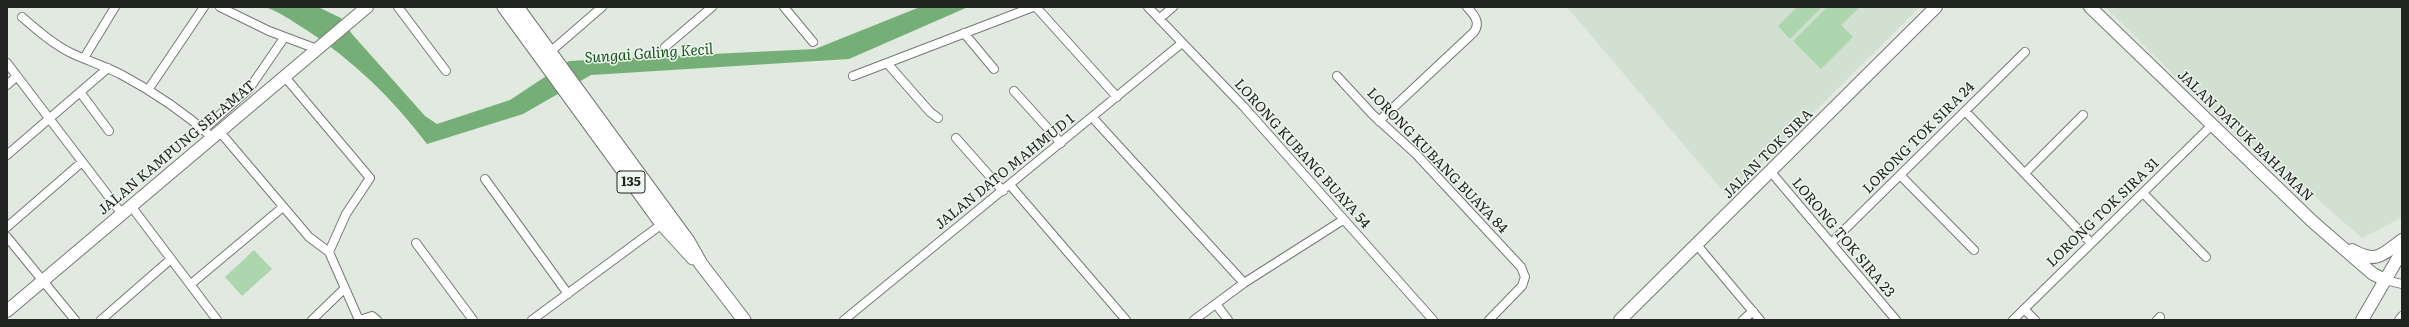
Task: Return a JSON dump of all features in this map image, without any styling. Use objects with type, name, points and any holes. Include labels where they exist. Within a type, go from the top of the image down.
[{"type":"main road","name":"135","points":[[504,7],[554,67],[662,224],[680,246],[701,264]]},
{"type":"main road","name":"135","points":[[517,7],[550,52],[554,67]]},
{"type":"main road","name":"135","points":[[571,92],[688,241],[701,264],[744,320]]},
{"type":"street","points":[[84,58],[115,7]]},
{"type":"street","points":[[148,90],[204,7]]},
{"type":"street","points":[[220,7],[284,38],[321,46]]},
{"type":"street","name":"JALAN KAMPUNG SELAMAT","points":[[7,311],[367,7]]},
{"type":"street","points":[[398,7],[446,71]]},
{"type":"street","points":[[550,52],[602,7]]},
{"type":"street","points":[[665,47],[712,7]]},
{"type":"street","points":[[784,7],[813,42]]},
{"type":"street","points":[[853,76],[1033,7]]},
{"type":"street","points":[[1036,7],[1117,97]]},
{"type":"street","name":"LORONG KUBANG BUAYA 54","points":[[1148,7],[1244,107],[1433,320]]},
{"type":"street","points":[[1159,19],[1173,7]]},
{"type":"street","points":[[1379,121],[1474,32],[1477,20],[1467,7]]},
{"type":"street","name":"JALAN TOK SIRA","points":[[1620,320],[1936,7]]},
{"type":"street","name":"JALAN DATUK BAHAMAN","points":[[2090,7],[2211,126],[2373,274],[2385,280]]},
{"type":"street","points":[[22,17],[54,43],[108,68],[148,90],[203,130],[216,135],[309,237],[329,252],[344,289],[359,320],[372,316],[377,320]]},
{"type":"street","points":[[964,33],[994,69]]},
{"type":"street","points":[[203,130],[249,89],[284,38]]},
{"type":"street","name":"JALAN DATO MAHMUD 1","points":[[844,320],[1182,43]]},
{"type":"street","name":"LORONG TOK SIRA 24","points":[[1831,243],[2025,52]]},
{"type":"street","points":[[7,63],[122,214]]},
{"type":"street","points":[[887,63],[930,112],[938,118]]},
{"type":"street","points":[[7,155],[108,68]]},
{"type":"street","points":[[7,85],[17,76]]},
{"type":"street","name":"LORONG KUBANG BUAYA 84","points":[[1337,76],[1379,121],[1416,154],[1521,266],[1525,277],[1522,286],[1489,320]]},
{"type":"street","points":[[285,77],[370,178],[346,214],[329,252]]},
{"type":"street","points":[[1014,91],[1061,143]]},
{"type":"street","points":[[80,92],[109,131]]},
{"type":"street","points":[[1965,111],[2026,173],[2091,243]]},
{"type":"street","points":[[2026,173],[2083,115]]},
{"type":"street","points":[[1092,117],[1244,284]]},
{"type":"street","name":"LORONG TOK SIRA 31","points":[[2013,320],[2211,126]]},
{"type":"street","points":[[956,138],[1003,191]]},
{"type":"street","points":[[7,226],[82,162]]},
{"type":"street","name":"LORONG TOK SIRA 23","points":[[1771,172],[1896,320]]},
{"type":"street","points":[[1900,175],[1974,250]]},
{"type":"street","points":[[485,179],[568,294]]},
{"type":"street","points":[[1010,185],[1126,320]]},
{"type":"street","points":[[2143,192],[2206,257]]},
{"type":"street","points":[[131,206],[217,320]]},
{"type":"street","points":[[191,284],[283,207]]},
{"type":"street","points":[[1194,320],[1244,284],[1344,220]]},
{"type":"street","points":[[532,320],[662,224]]},
{"type":"street","points":[[7,237],[44,280],[75,320]]},
{"type":"street","points":[[2338,243],[2360,255],[2373,258],[2382,255],[2402,240]]},
{"type":"street","points":[[416,243],[473,320]]},
{"type":"street","points":[[1697,245],[1760,320]]},
{"type":"street","points":[[2362,320],[2402,251]]},
{"type":"street","points":[[101,320],[171,259]]},
{"type":"street","points":[[2385,280],[2402,284]]},
{"type":"street","points":[[312,320],[344,289]]},
{"type":"street","points":[[1216,304],[1228,320]]},
{"type":"street","points":[[2024,309],[2035,320]]},
{"type":"street","points":[[1743,320],[1753,311]]},
{"type":"street","points":[[2400,320],[2402,316]]},
{"type":"shaded area","points":[[265,7],[318,7],[341,18],[352,34],[425,116],[437,124],[510,100],[569,61],[815,49],[920,7],[968,7],[849,59],[591,75],[523,114],[427,144],[400,111],[356,67],[305,29],[281,14]]},
{"type":"shaded area","points":[[1567,7],[1920,7],[1728,197]]},
{"type":"shaded area","points":[[1797,7],[1822,7],[1790,39],[1778,26]]},
{"type":"shaded area","points":[[1827,7],[1860,7],[1841,25],[1853,37],[1821,69],[1793,41]]},
{"type":"shaded area","points":[[2105,7],[2402,7],[2401,218],[2362,238],[2257,146],[2239,139]]},
{"type":"shaded area","points":[[254,250],[272,269],[242,296],[225,277]]},
{"type":"water label","name":"Sungai Galing Kecil","points":[[649,54]]}]
